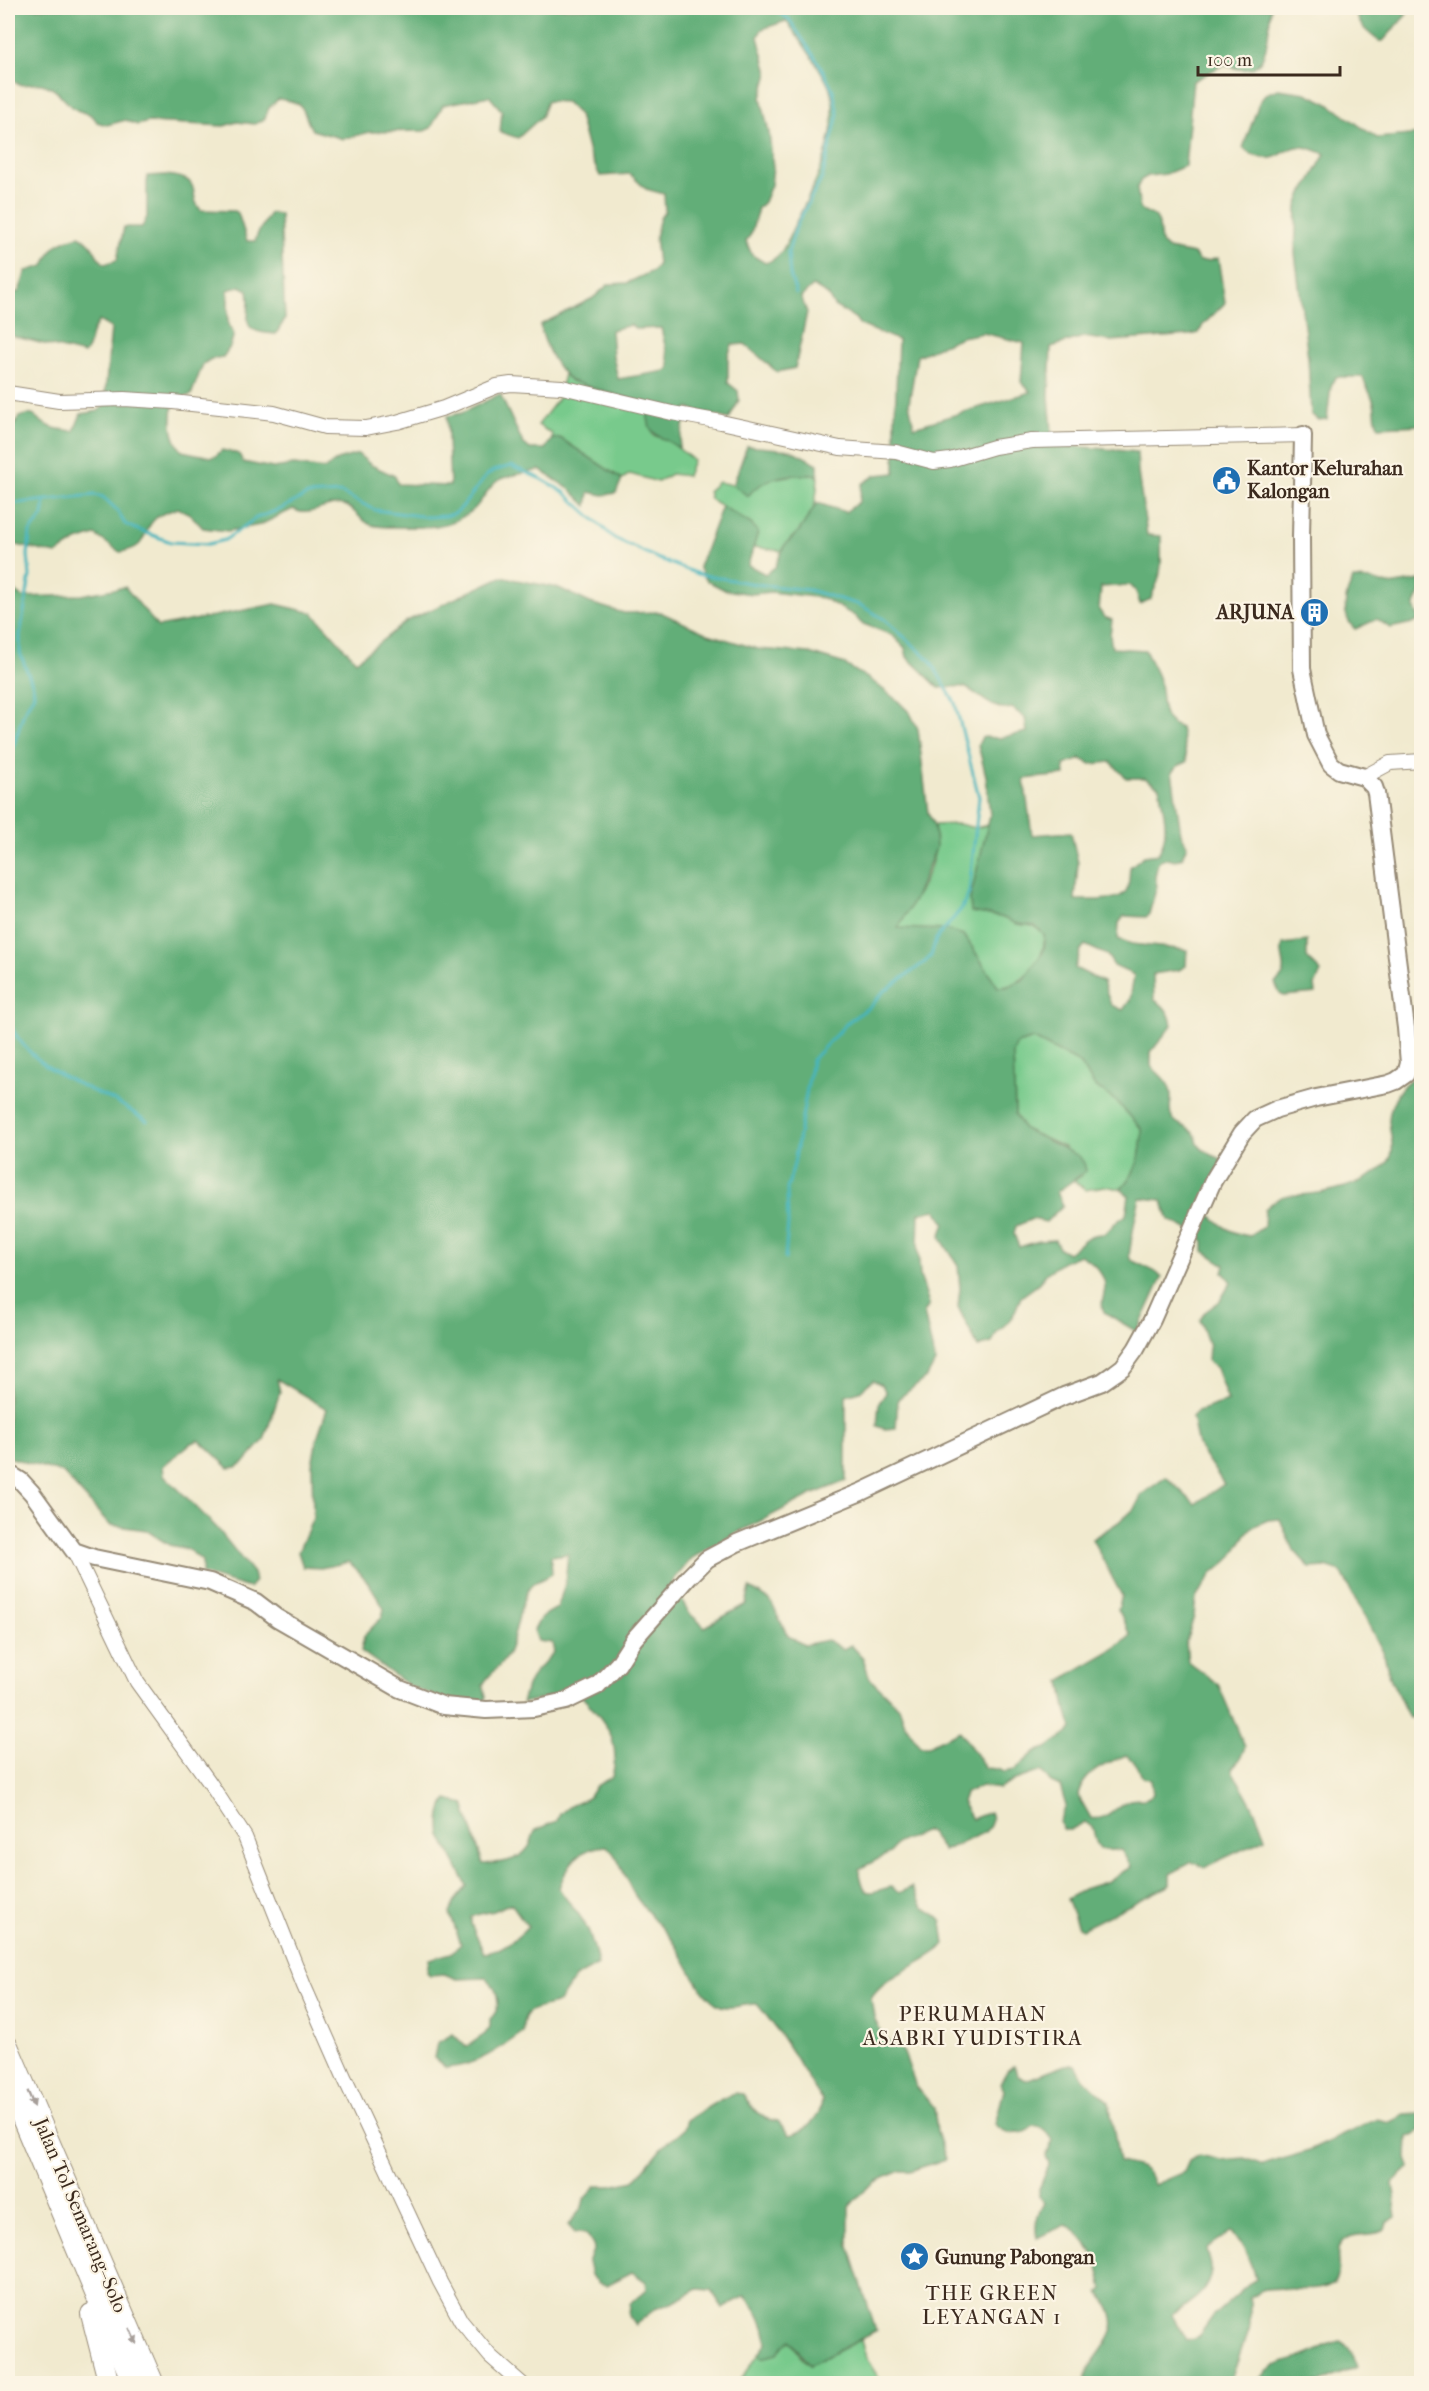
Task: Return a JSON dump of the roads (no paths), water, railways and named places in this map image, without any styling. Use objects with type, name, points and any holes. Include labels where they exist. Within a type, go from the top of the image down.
[{"type":"highway","name":"Jalan Tol Semarang–Solo","points":[[8,2046],[154,2384]]},
{"type":"highway","name":"Jalan Tol Semarang–Solo","points":[[8,2085],[133,2384]]},
{"type":"highway","points":[[54,2195],[100,2343],[109,2384]]},
{"type":"main road","points":[[8,1473],[21,1481],[32,1493],[74,1551],[88,1563],[210,1582],[256,1602],[277,1618],[400,1689],[444,1706],[486,1710],[534,1708],[566,1701],[597,1686],[618,1664],[634,1639],[707,1559],[737,1543],[861,1491],[1065,1396],[1101,1382],[1123,1367],[1136,1349],[1164,1294],[1213,1181],[1242,1133],[1255,1119],[1277,1109],[1316,1098],[1388,1084],[1406,1074],[1409,1062],[1376,793],[1374,787],[1364,777],[1339,770],[1331,764],[1322,751],[1316,735],[1302,669],[1303,435]]},
{"type":"street","points":[[8,393],[59,401],[124,399],[173,402],[274,413],[325,427],[366,428],[397,422],[444,408],[497,386],[511,384],[562,387],[672,413],[840,448],[896,452],[934,462],[950,460],[994,447],[1032,441],[1303,435]]},
{"type":"street","points":[[1364,777],[1390,763],[1422,761]]},
{"type":"street","points":[[88,1563],[137,1682],[210,1783],[245,1837],[300,1976],[354,2099],[381,2152],[440,2282],[461,2321],[490,2356],[522,2384]]},
{"type":"waterway","points":[[771,8],[789,19],[820,65],[833,90],[838,114],[822,178],[797,224],[788,252],[790,275],[796,293]]},
{"type":"waterway","points":[[8,504],[95,495],[103,497],[116,509],[125,524],[133,528],[171,542],[208,544],[225,540],[256,518],[281,509],[307,495],[341,493],[375,510],[428,517],[446,516],[462,507],[486,476],[493,471],[511,466],[564,492],[614,538],[659,559],[698,574],[809,590],[860,605],[884,619],[930,660],[955,703],[979,797],[969,892],[962,908],[936,939],[931,956],[883,992],[871,1006],[849,1021],[812,1060],[794,1164],[787,1189],[788,1224],[785,1259]]},
{"type":"waterway","points":[[8,763],[24,712],[34,694],[20,653],[20,635],[30,576],[28,555],[30,532],[43,516],[45,501]]},
{"type":"waterway","points":[[8,1020],[16,1035],[39,1060],[68,1079],[115,1101],[147,1121]]},
{"type":"place","name":"Kantor Kelurahan Kalongan","points":[[1226,480]]},
{"type":"place","name":"ARJUNA","points":[[1315,612]]},
{"type":"place","name":"Gunung Pabongan","points":[[914,2257]]},
{"type":"district","name":"PERUMAHAN ASABRI YUDISTIRA","points":[[973,2026]]},
{"type":"district","name":"THE GREEN LEYANGAN 1","points":[[992,2305]]}]
